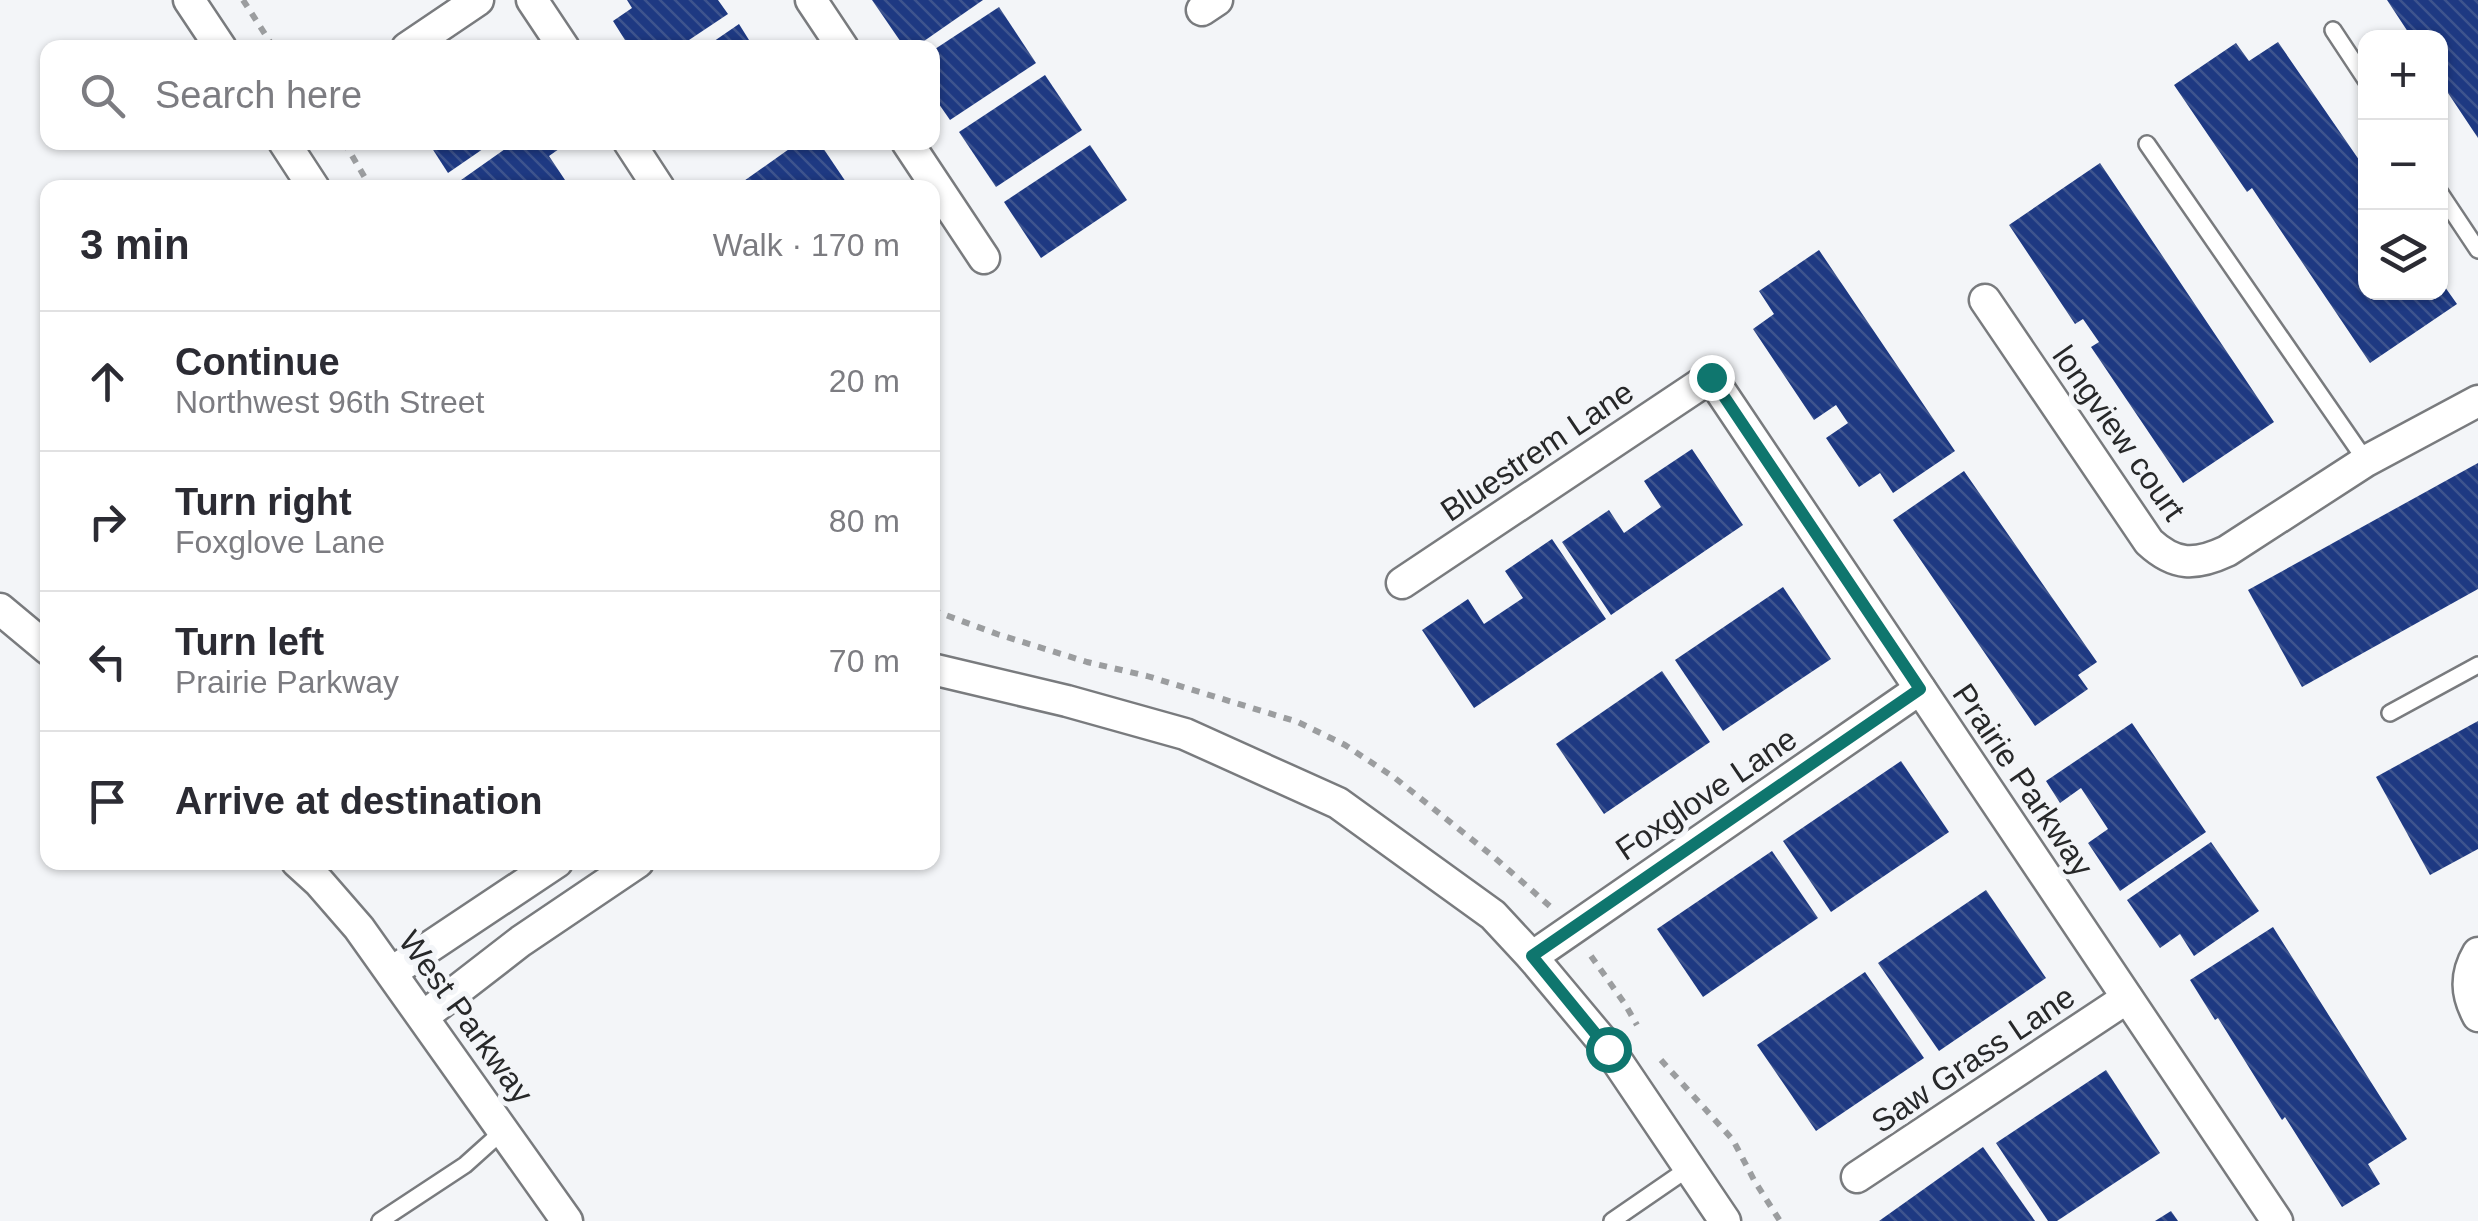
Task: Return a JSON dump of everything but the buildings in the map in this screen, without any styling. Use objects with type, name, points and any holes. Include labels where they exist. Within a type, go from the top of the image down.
[{"type":"street","points":[[189,0],[215,40]]},
{"type":"street","points":[[419,40],[478,0]]},
{"type":"street","points":[[532,0],[559,40]]},
{"type":"street","points":[[811,0],[838,40]]},
{"type":"street","points":[[289,150],[309,180]]},
{"type":"street","points":[[633,150],[654,180]]},
{"type":"street","points":[[912,150],[932,180]]},
{"type":"street","points":[[940,192],[984,258]]},
{"type":"street","name":"longview court","points":[[1984,300],[2149,542],[2161,553],[2182,562],[2206,561],[2227,551],[2366,461],[2478,401]]},
{"type":"street","name":"Bluestrem Lane","points":[[1402,583],[1711,377]]},
{"type":"street","name":"Prairie Parkway","points":[[1711,377],[2277,1221]]},
{"type":"street","points":[[0,609],[40,642]]},
{"type":"street","points":[[940,671],[1185,734],[1338,803],[1493,915],[1532,956],[1608,1049],[1725,1221]]},
{"type":"street","name":"Foxglove Lane","points":[[1532,956],[1920,689]]},
{"type":"street","name":"West Parkway","points":[[306,870],[392,972],[568,1221]]},
{"type":"street","points":[[392,972],[545,870]]},
{"type":"street","points":[[424,1016],[521,941],[626,870]]},
{"type":"street","points":[[2478,953],[2468,977],[2468,996],[2478,1016]]},
{"type":"street","name":"Saw Grass Lane","points":[[1857,1177],[2127,998]]},
{"type":"lane","points":[[2333,30],[2358,68]]},
{"type":"lane","points":[[2147,144],[2366,461]]},
{"type":"lane","points":[[2448,206],[2478,250]]},
{"type":"lane","points":[[2390,713],[2478,666]]},
{"type":"lane","points":[[380,1221],[464,1165],[504,1130]]},
{"type":"lane","points":[[1612,1221],[1689,1168]]},
{"type":"path","points":[[243,0],[269,40]]},
{"type":"path","points":[[349,150],[366,180]]},
{"type":"route","points":[[1608,1049],[1532,956],[1920,689],[1711,377]]}]
